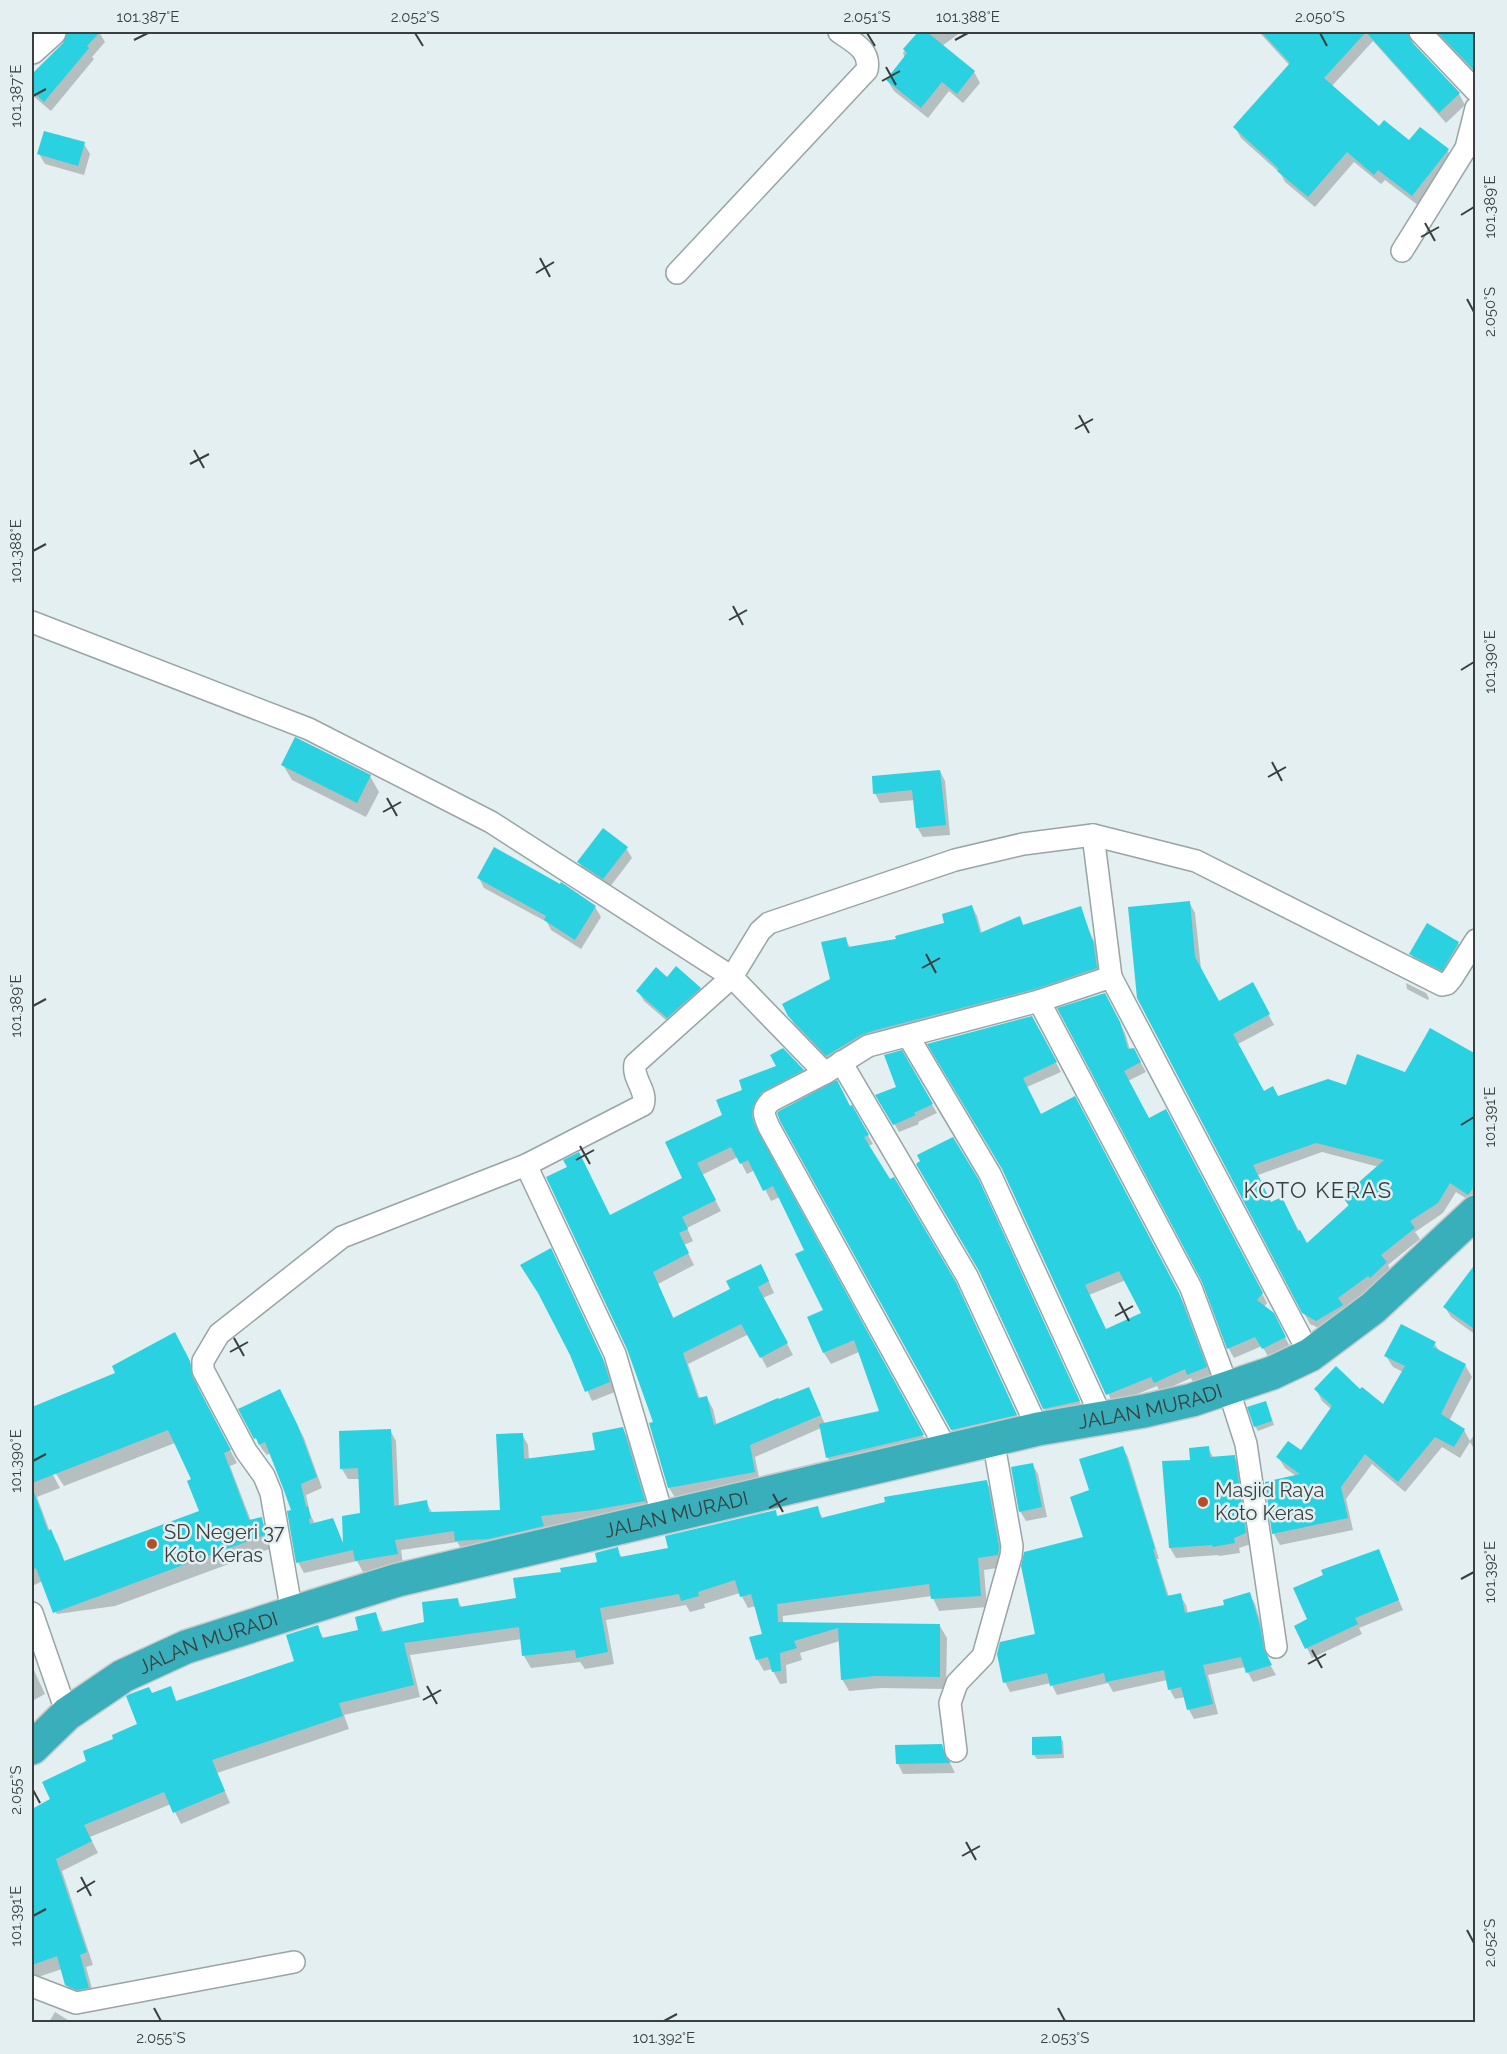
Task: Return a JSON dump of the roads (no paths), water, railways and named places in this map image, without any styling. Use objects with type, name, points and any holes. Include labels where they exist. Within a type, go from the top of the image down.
[{"type":"highway","name":"JALAN MURADI","points":[[32,1748],[67,1714],[123,1676],[186,1647],[398,1580],[993,1439],[1192,1400],[1272,1373],[1310,1354],[1373,1308],[1476,1212]]},
{"type":"street","points":[[32,50],[52,32]]},
{"type":"street","points":[[677,273],[867,70],[868,62],[862,49],[839,32]]},
{"type":"street","points":[[1420,32],[1476,91]]},
{"type":"street","points":[[1402,251],[1466,148],[1476,108]]},
{"type":"street","points":[[32,622],[319,734],[491,822],[732,977],[833,1067],[967,1276],[1038,1429]]},
{"type":"street","points":[[1093,835],[1112,977],[1310,1354]]},
{"type":"street","points":[[292,1613],[271,1493],[264,1476],[246,1451],[203,1370],[203,1361],[219,1334],[342,1237],[526,1165],[644,1105],[645,1098],[634,1074],[635,1064],[732,977],[756,937],[769,923],[955,860],[1023,844],[1093,835],[1196,861],[1442,985],[1447,984],[1452,978],[1476,940]]},
{"type":"street","points":[[947,1450],[769,1127],[764,1114],[765,1107],[771,1101],[868,1046],[1039,1001],[1112,977]]},
{"type":"street","points":[[1039,1001],[1191,1288],[1228,1388],[1246,1444],[1276,1647]]},
{"type":"street","points":[[908,1036],[990,1174],[1102,1418]]},
{"type":"street","points":[[526,1165],[615,1354],[663,1517]]},
{"type":"street","points":[[956,1751],[951,1697],[957,1683],[983,1656],[1011,1556],[1012,1546],[993,1439]]},
{"type":"street","points":[[32,1613],[67,1714]]},
{"type":"street","points":[[32,1986],[76,2003],[294,1962]]},
{"type":"place","name":"Masjid Raya Koto Keras","points":[[1203,1502]]},
{"type":"place","name":"SD Negeri 37 Koto Keras","points":[[152,1544]]},
{"type":"district","name":"KOTO KERAS","points":[[1318,1190]]}]
